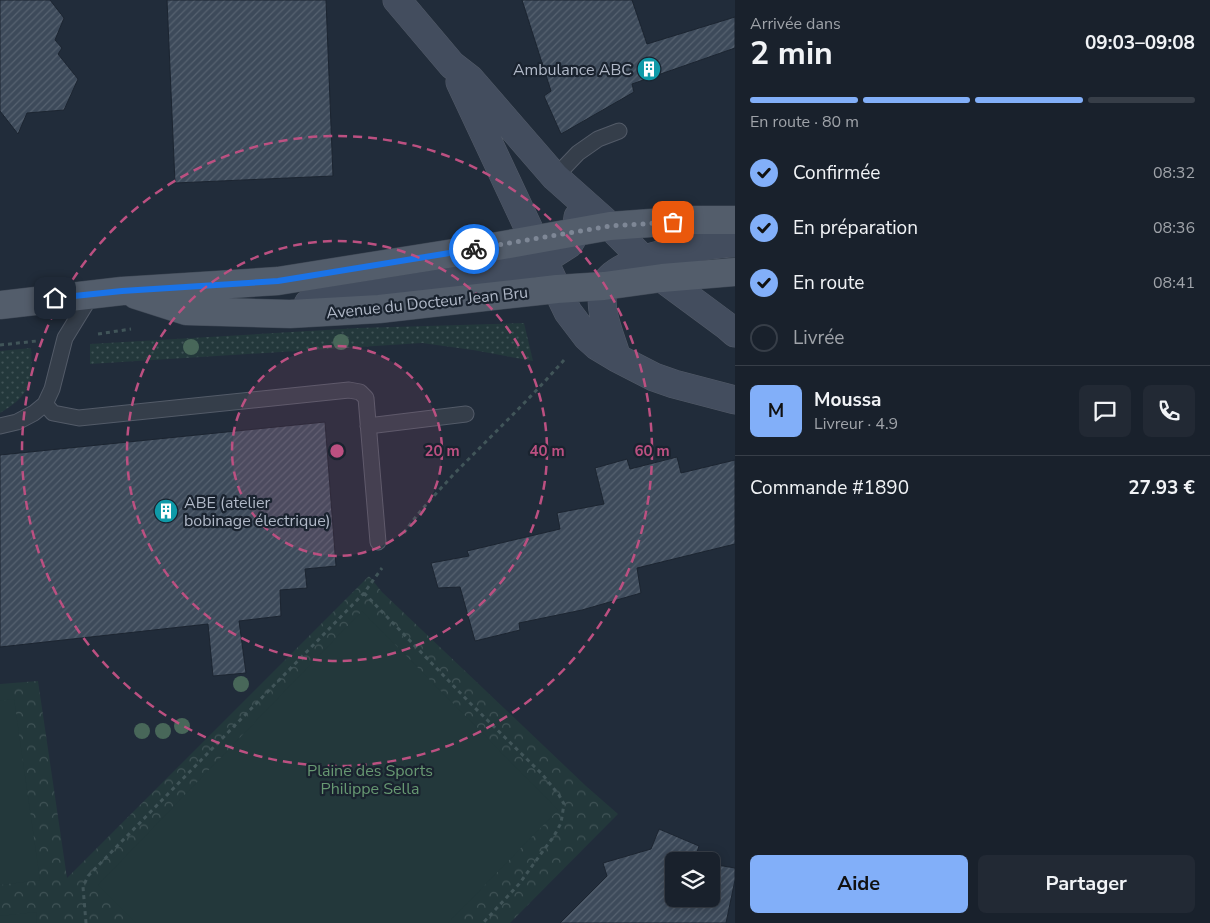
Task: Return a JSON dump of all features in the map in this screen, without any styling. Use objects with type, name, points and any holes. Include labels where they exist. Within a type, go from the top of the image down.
[{"type":"main road","name":"Avenue du Docteur Jean Bru","points":[[0,305],[122,291],[278,281],[538,249],[576,232],[610,226],[692,220],[735,220]]},
{"type":"main road","name":"Avenue du Docteur Jean Bru","points":[[122,291],[186,311],[290,314],[379,309],[556,289],[604,286],[653,268],[735,272]]},
{"type":"street","points":[[404,3],[452,65],[556,289],[568,312],[587,337],[597,346],[617,358],[668,382],[735,400]]},
{"type":"street","points":[[452,65],[470,79],[555,177],[610,226],[653,268],[735,333]]},
{"type":"street","points":[[575,195],[578,215],[576,232]]},
{"type":"street","points":[[653,268],[702,245],[735,243]]},
{"type":"street","points":[[268,313],[320,301],[493,275],[538,249]]},
{"type":"street","points":[[604,286],[602,308],[617,358]]},
{"type":"lane","points":[[555,177],[578,153],[598,139],[619,131]]},
{"type":"lane","points":[[0,426],[17,422],[34,413],[45,404],[52,389],[65,338],[92,294]]},
{"type":"lane","points":[[45,404],[53,413],[79,418],[349,390],[360,392],[366,398],[378,542]]},
{"type":"lane","points":[[368,426],[466,414]]},
{"type":"path","points":[[401,538],[416,515],[567,358]]},
{"type":"path","points":[[86,923],[83,887],[88,876],[364,593],[385,564]]},
{"type":"path","points":[[364,593],[470,704],[542,774],[560,794],[564,804],[561,823],[554,836],[519,884],[483,923]]},
{"type":"green space","points":[[524,323],[533,361],[422,343],[90,364],[90,344],[359,328]]},
{"type":"green space","points":[[31,348],[31,370],[28,386],[18,400],[0,413],[0,351]]},
{"type":"green space","name":"Plaine des Sports Philippe Sella","points":[[369,576],[382,592],[586,786],[618,814],[510,923],[0,923],[0,684],[38,681],[67,878]]},
{"type":"green space","name":"Plaine des Sports Philippe Sella","points":[[362,611],[558,810],[448,923],[136,923],[98,885]]},
{"type":"green space","points":[[14,699],[40,880],[0,885],[0,701]]},
{"type":"green space","points":[[36,912],[37,923],[0,923],[0,916]]},
{"type":"building","points":[[0,0],[50,0],[64,18],[55,40],[62,48],[58,54],[78,79],[64,110],[27,113],[18,134],[0,111]]},
{"type":"building","points":[[167,0],[326,0],[333,176],[175,183]]},
{"type":"building","points":[[522,0],[632,0],[647,44],[735,17],[735,48],[632,84],[634,92],[561,134],[544,96],[551,91]]},
{"type":"building","name":"ABE (atelier bobinage électrique)","points":[[325,422],[336,566],[305,569],[307,588],[280,590],[281,616],[239,621],[246,673],[213,676],[208,624],[0,647],[0,455]]},
{"type":"building","points":[[677,457],[681,473],[735,460],[735,544],[637,568],[641,593],[582,610],[519,623],[520,630],[475,641],[460,587],[438,588],[431,563],[469,556],[467,551],[560,529],[557,513],[604,504],[595,468],[627,459],[630,469]]},
{"type":"building","points":[[659,829],[699,846],[697,852],[665,852],[665,907],[720,907],[720,866],[735,868],[735,880],[726,923],[560,923],[607,876],[603,863],[651,849]]},
{"type":"way so far","points":[[474,249],[610,226],[673,222]]},
{"type":"place","name":"Ambulance ABC","points":[[649,69]]},
{"type":"place","name":"ABE (atelier bobinage électrique)","points":[[166,511]]},
{"type":"route","points":[[55,298],[122,291],[278,281],[474,249]]}]
